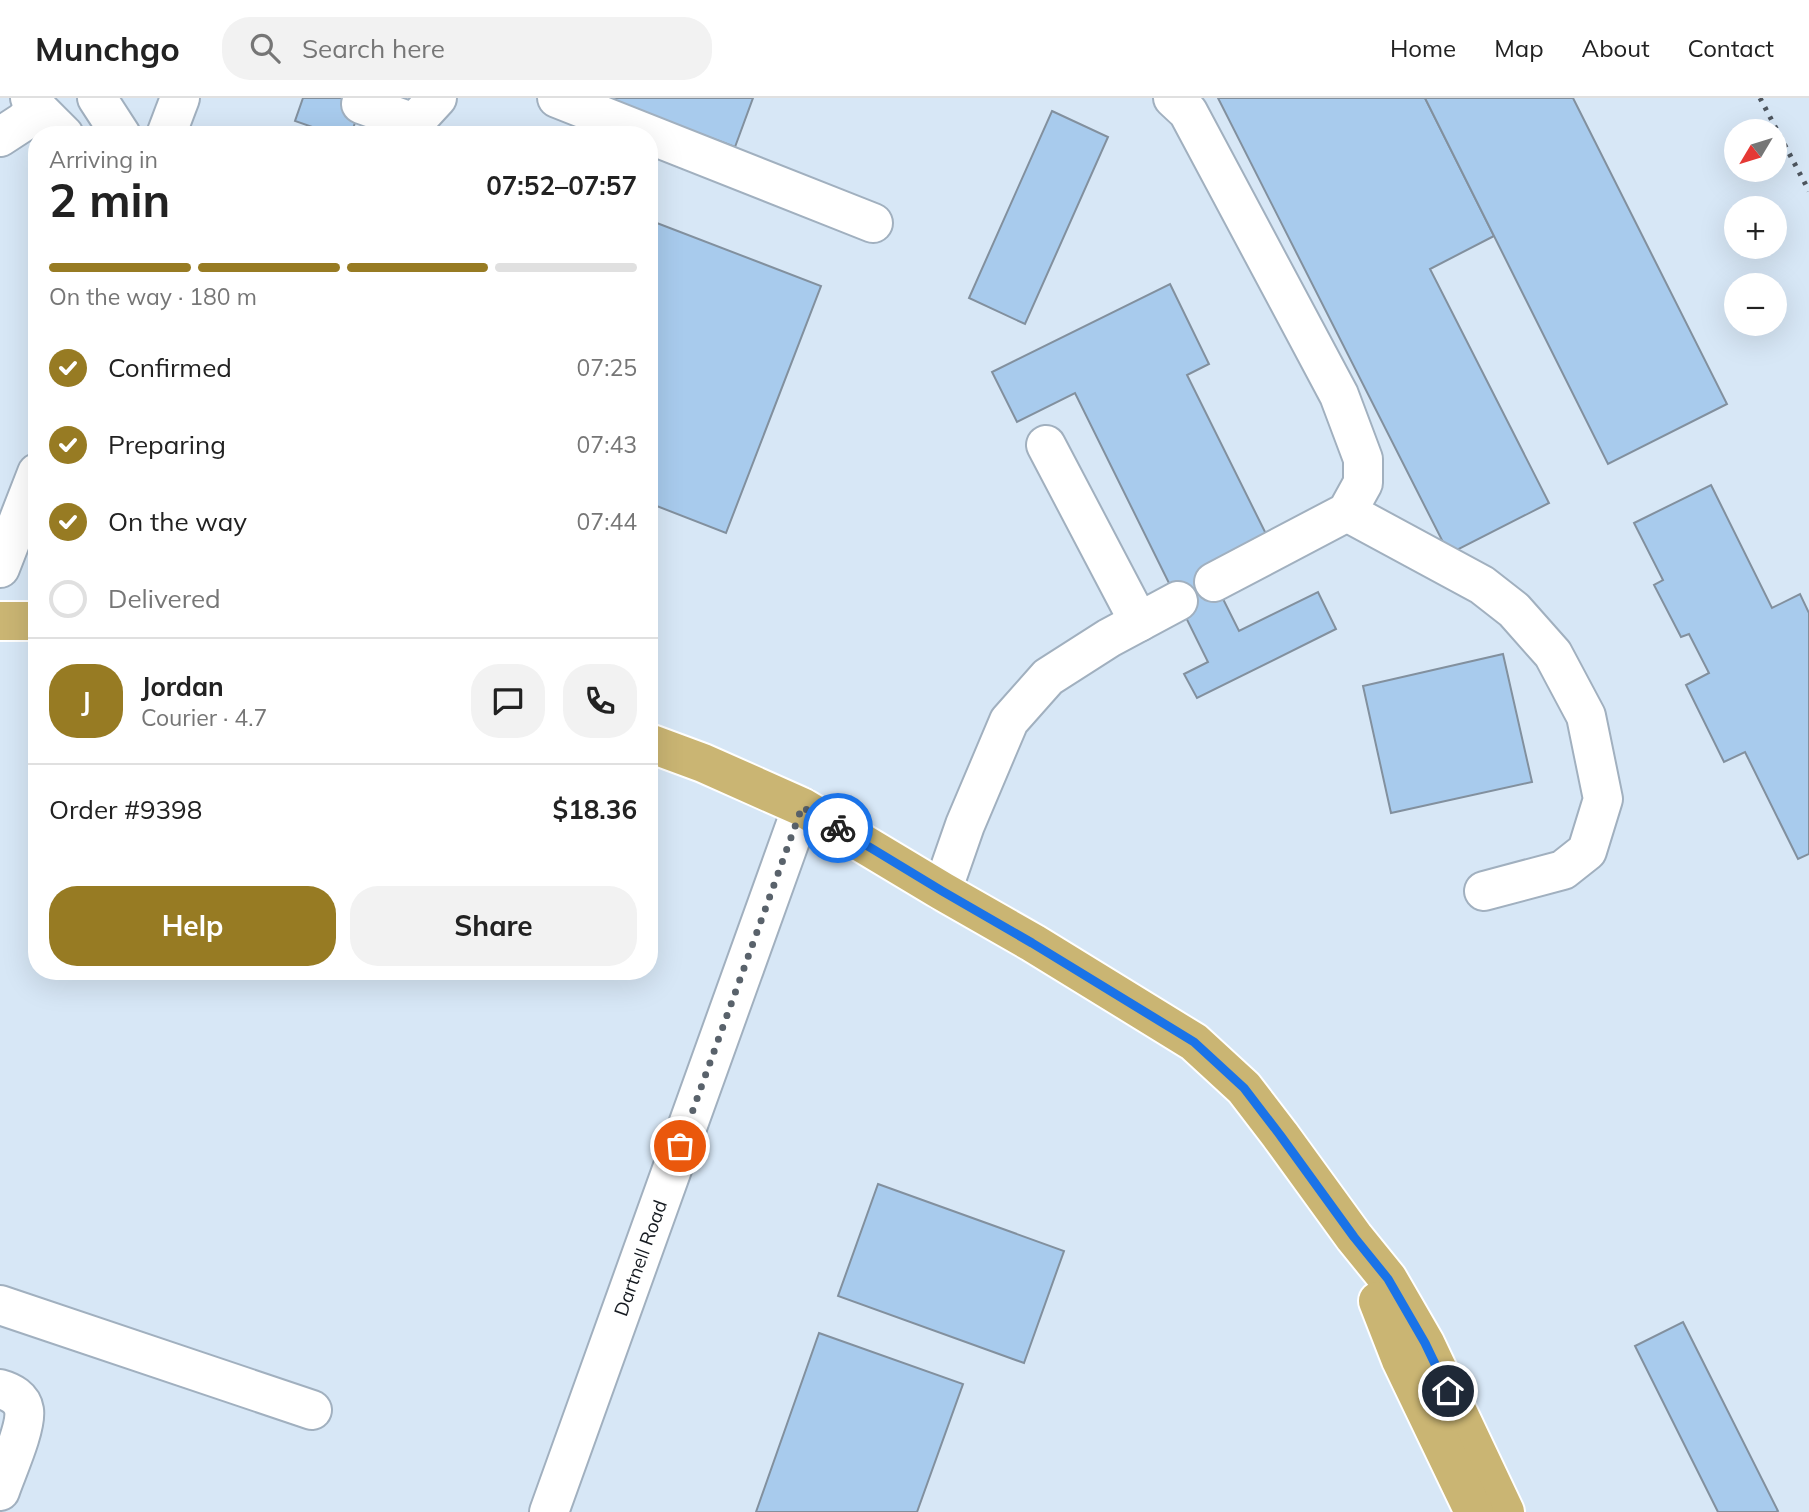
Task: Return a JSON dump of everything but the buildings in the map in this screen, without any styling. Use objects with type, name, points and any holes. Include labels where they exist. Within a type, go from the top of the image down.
[{"type":"main road","points":[[0,621],[28,621]]},
{"type":"main road","points":[[658,746],[703,763],[802,807],[1194,1042],[1244,1088],[1388,1279],[1425,1343],[1505,1512]]},
{"type":"main road","points":[[1354,1237],[1401,1360],[1474,1512]]},
{"type":"street","points":[[97,98],[115,126]]},
{"type":"street","points":[[169,126],[180,98]]},
{"type":"street","points":[[557,98],[628,126]]},
{"type":"street","points":[[1173,98],[1188,112],[1339,395],[1363,459],[1363,483],[1347,512],[1214,582]]},
{"type":"street","points":[[0,136],[23,122],[33,103],[55,126]]},
{"type":"street","points":[[361,104],[420,119]]},
{"type":"street","points":[[658,138],[873,223]]},
{"type":"street","points":[[1046,445],[1139,622]]},
{"type":"street","points":[[0,568],[28,495]]},
{"type":"street","points":[[1347,512],[1482,585],[1514,610],[1553,654],[1586,716],[1603,799],[1587,852],[1563,870],[1485,891]]},
{"type":"street","points":[[942,891],[965,825],[1009,721],[1048,677],[1109,638],[1178,601]]},
{"type":"street","name":"Dartnell Road","points":[[550,1512],[802,807]]},
{"type":"street","points":[[0,1305],[313,1410]]},
{"type":"street","points":[[0,1389],[13,1394],[24,1408],[24,1422],[0,1491]]},
{"type":"railway","points":[[1760,98],[1809,191]]},
{"type":"way so far","points":[[680,1146],[802,807],[838,828]]},
{"type":"route","points":[[838,828],[1194,1042],[1244,1088],[1388,1279],[1425,1343],[1448,1391]]}]
